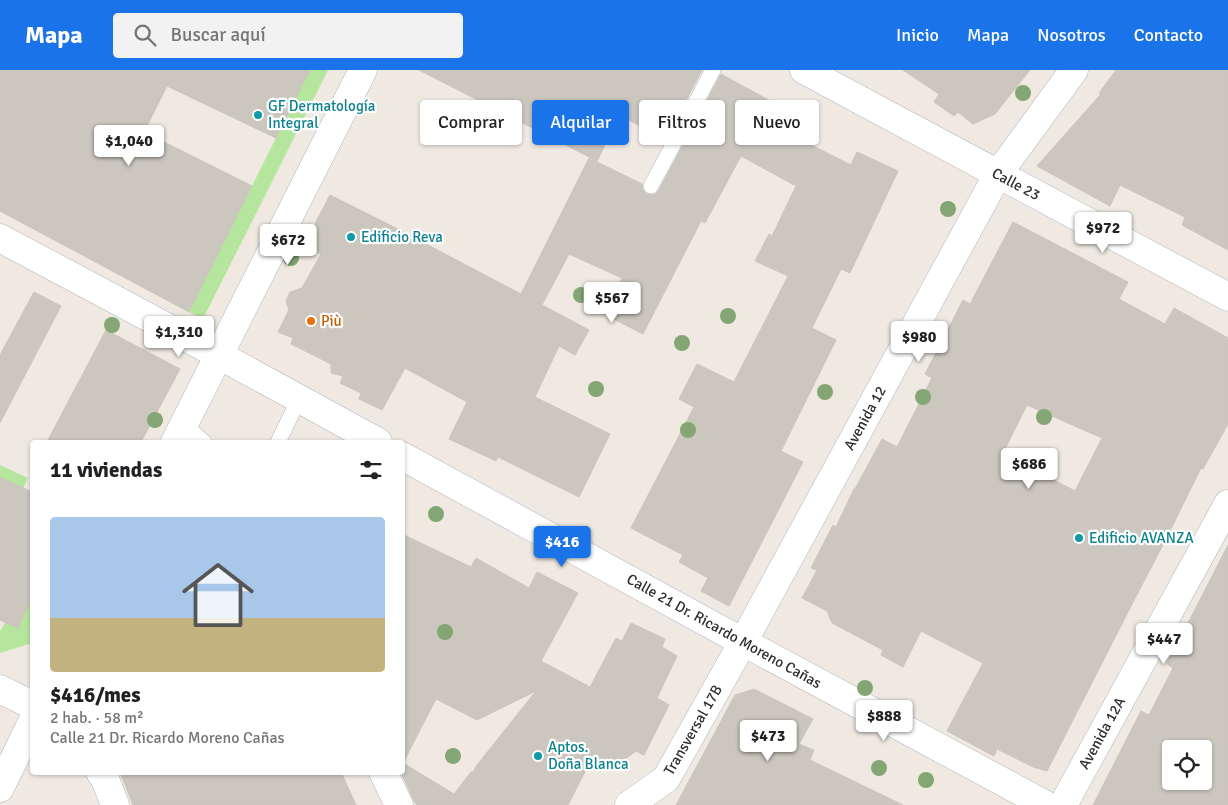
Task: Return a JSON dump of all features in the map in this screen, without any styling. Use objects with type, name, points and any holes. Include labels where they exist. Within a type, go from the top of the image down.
[{"type":"street","points":[[180,433],[363,70]]},
{"type":"street","name":"Calle 23","points":[[804,70],[1228,297]]},
{"type":"street","name":"Avenida 12","points":[[743,642],[998,174],[1074,70]]},
{"type":"street","points":[[0,238],[374,440]]},
{"type":"street","name":"Calle 21 Dr. Ricardo Moreno Cañas","points":[[405,458],[1046,805]]},
{"type":"street","name":"Avenida 12A","points":[[1063,805],[1228,504]]},
{"type":"street","name":"Transversal 17B","points":[[629,805],[666,779],[743,642]]},
{"type":"street","points":[[0,689],[30,704]]},
{"type":"street","points":[[0,788],[30,726]]},
{"type":"street","points":[[102,775],[115,805]]},
{"type":"street","points":[[384,775],[399,805]]},
{"type":"lane","points":[[651,186],[713,70]]},
{"type":"lane","points":[[279,440],[299,399]]},
{"type":"lane","points":[[180,433],[199,440]]},
{"type":"green space","points":[[310,70],[328,70],[203,319],[189,312]]},
{"type":"green space","points":[[0,465],[28,478],[23,488],[5,479],[0,489]]},
{"type":"green space","points":[[30,602],[30,644],[0,653],[0,630],[5,622],[18,628]]},
{"type":"building","points":[[0,70],[310,70],[276,138],[167,86],[144,132],[252,186],[189,312],[0,211]]},
{"type":"building","points":[[419,70],[702,70],[686,100],[639,100],[639,126],[629,120],[629,100],[532,100],[532,128],[522,123],[522,100],[478,100]]},
{"type":"building","points":[[903,70],[1030,70],[995,114],[973,124],[958,112],[954,116],[934,102],[939,94]]},
{"type":"building","points":[[1116,70],[1228,70],[1228,250],[1182,225],[1185,217],[1120,185],[1110,206],[1037,166],[1101,94],[1099,93]]},
{"type":"building","points":[[721,74],[768,100],[735,100],[735,145],[811,145],[851,165],[857,152],[898,171],[850,273],[841,269],[812,328],[836,340],[781,451],[803,462],[729,606],[701,591],[708,578],[679,562],[683,555],[631,528],[694,407],[679,399],[697,364],[734,382],[788,276],[755,261],[769,234],[772,236],[796,186],[741,156],[705,223],[701,221],[643,334],[604,314],[622,278],[569,254],[542,305],[589,330],[575,355],[559,346],[535,397],[610,434],[579,497],[498,457],[496,461],[449,439],[467,402],[405,368],[382,410],[359,399],[361,393],[340,383],[343,376],[331,373],[331,364],[291,344],[293,338],[278,332],[289,310],[286,301],[290,292],[302,288],[321,254],[304,245],[330,195],[521,294],[589,158],[642,184],[643,190],[647,194],[656,194],[683,145],[725,145],[725,100],[707,100]]},
{"type":"building","points":[[566,145],[605,145],[597,161]]},
{"type":"building","points":[[1013,222],[1128,282],[1119,299],[1165,324],[1174,308],[1228,338],[1228,424],[1203,469],[1201,468],[1047,771],[1033,767],[997,749],[994,756],[947,731],[983,663],[921,631],[903,667],[881,655],[883,650],[832,623],[827,611],[802,598],[817,570],[811,568],[833,525],[836,527],[854,489],[882,439],[897,447],[932,378],[925,374],[963,300],[970,304]],"holes":[[[1027,405],[1102,438],[1075,491],[1003,453]]]},
{"type":"building","points":[[34,292],[61,306],[0,423],[0,355]]},
{"type":"building","points":[[106,330],[180,369],[142,440],[48,440]]},
{"type":"building","points":[[0,477],[30,491],[30,602],[18,628],[0,620]]},
{"type":"building","points":[[405,535],[471,567],[476,558],[529,588],[537,572],[578,593],[541,661],[590,687],[616,638],[622,641],[631,623],[665,639],[662,647],[677,656],[657,698],[669,705],[644,755],[636,751],[614,767],[593,756],[568,805],[417,805],[402,775],[405,775],[405,764],[454,794],[536,691],[477,720],[436,699],[405,759]]},
{"type":"building","points":[[1228,545],[1228,805],[1093,805],[1141,711],[1149,715],[1173,668],[1167,664]]},
{"type":"building","points":[[754,689],[813,719],[799,744],[814,750],[810,760],[903,805],[676,805],[735,695]]},
{"type":"building","points":[[121,775],[342,775],[356,805],[133,805]]},
{"type":"place","name":"GF Dermatología Integral","points":[[258,115]]},
{"type":"place","name":"Edificio Reva","points":[[351,237]]},
{"type":"place","name":"Più","points":[[311,321]]},
{"type":"place","name":"Edificio AVANZA","points":[[1079,538]]},
{"type":"place","name":"Aptos. Doña Blanca","points":[[538,756]]}]
